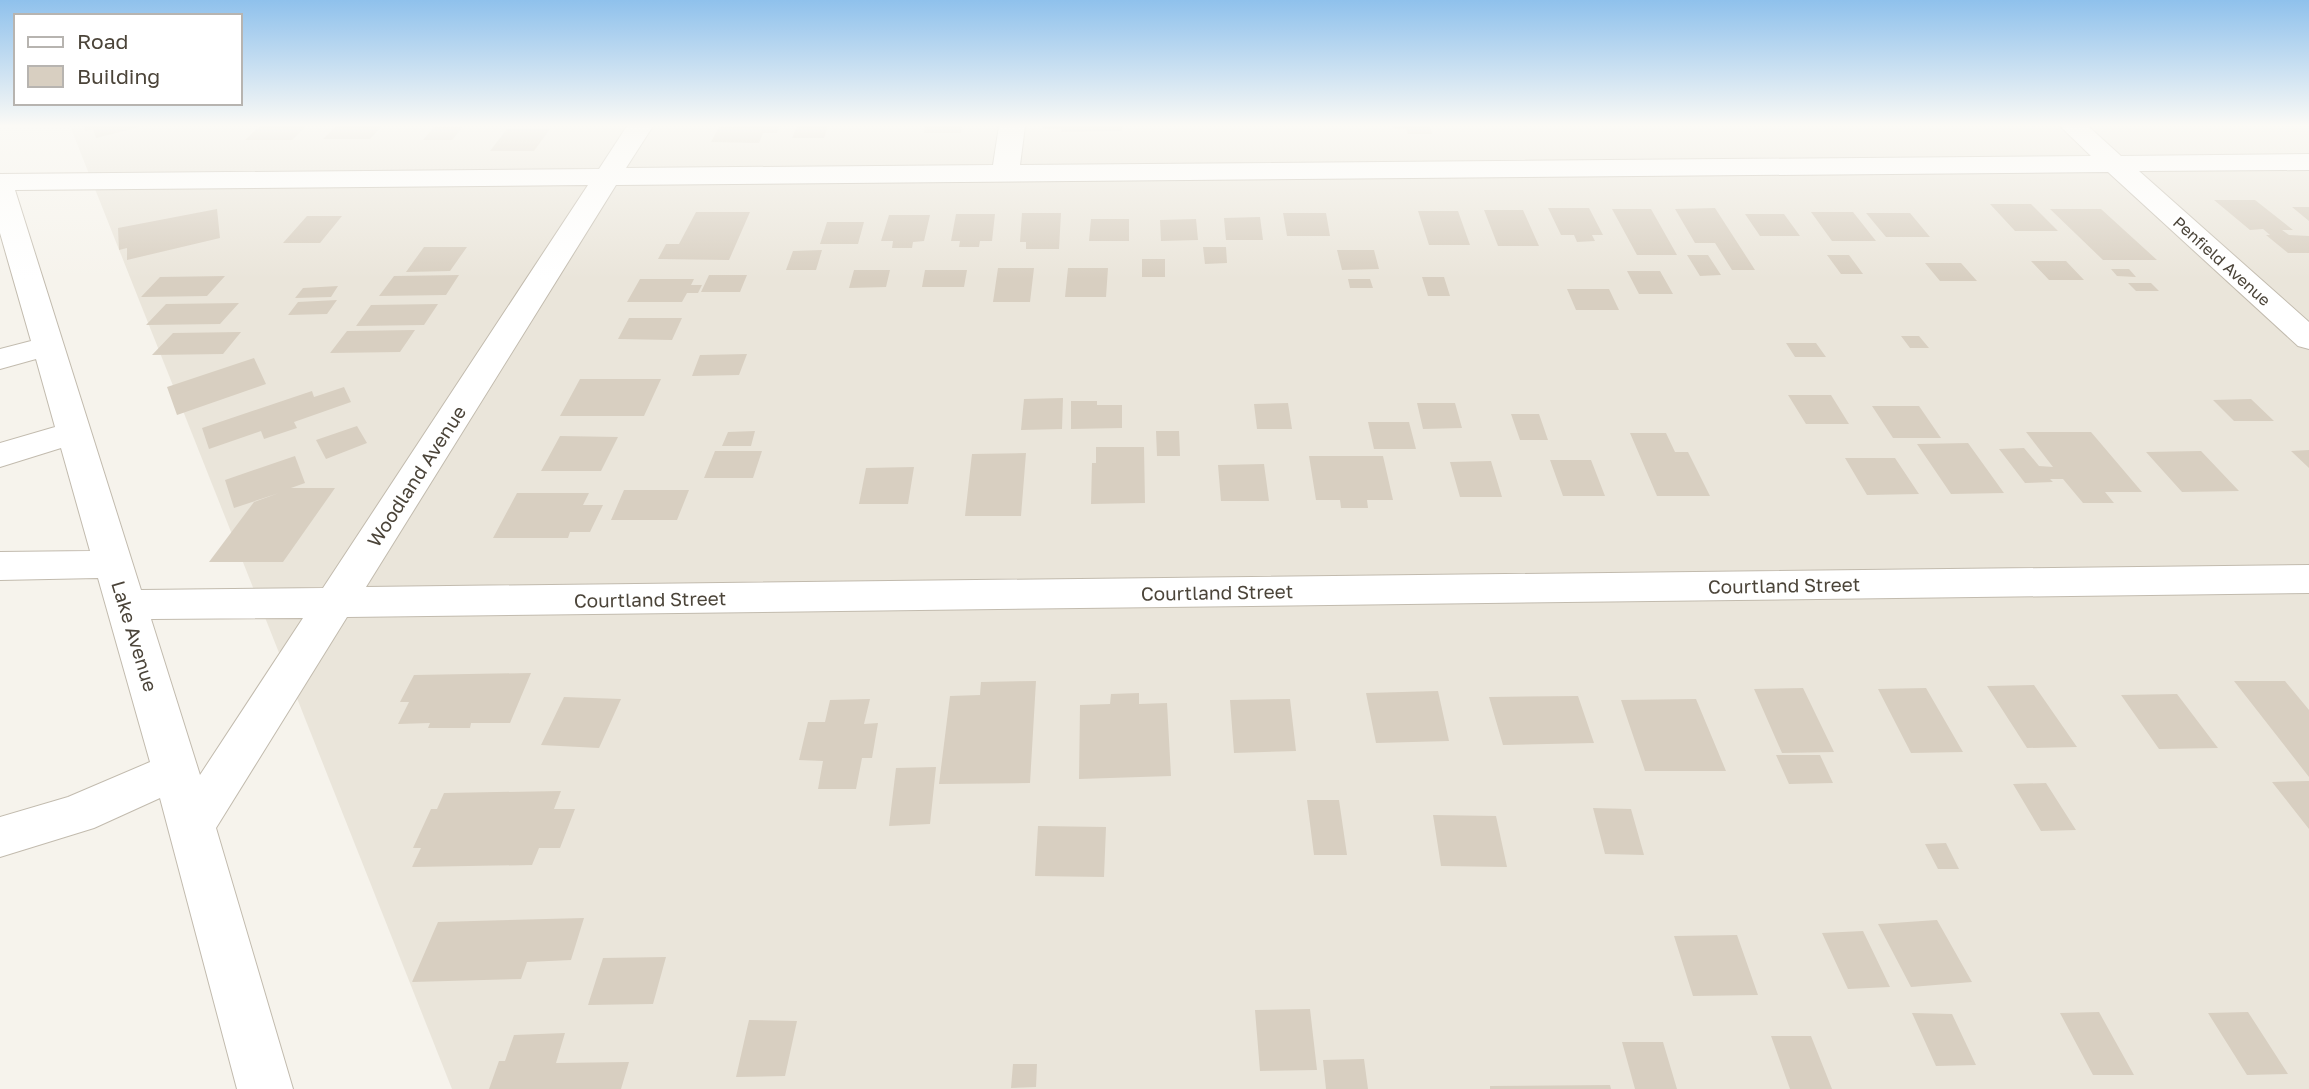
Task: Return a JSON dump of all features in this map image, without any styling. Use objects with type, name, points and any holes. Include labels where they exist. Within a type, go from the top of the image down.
[{"type":"street","points":[[0,183],[537,177]]},
{"type":"street","name":"Woodland Avenue","points":[[192,826],[607,177]]},
{"type":"street","name":"Penfield Avenue","points":[[2129,177],[2309,339]]},
{"type":"street","name":"Lake Avenue","points":[[0,183],[192,826],[265,1089]]},
{"type":"street","points":[[0,359],[48,346]]},
{"type":"street","points":[[0,455],[74,433]]},
{"type":"street","points":[[0,566],[113,564]]},
{"type":"street","name":"Courtland Street","points":[[126,605],[2309,579]]},
{"type":"street","points":[[0,837],[77,814],[176,772]]},
{"type":"shaded area","points":[[90,177],[2309,177],[2309,1089],[452,1089]]},
{"type":"building","points":[[2214,200],[2255,200],[2293,230],[2282,230],[2289,235],[2309,236],[2309,253],[2288,253],[2266,235],[2270,235],[2263,229],[2250,230]]},
{"type":"building","points":[[1990,204],[2031,204],[2058,231],[2015,231]]},
{"type":"building","points":[[2292,207],[2309,207],[2309,221]]},
{"type":"building","points":[[1548,208],[1589,208],[1603,235],[1592,235],[1595,241],[1577,242],[1574,235],[1561,235]]},
{"type":"building","points":[[1715,208],[1755,270],[1732,270],[1715,243],[1695,243],[1675,209]]},
{"type":"building","points":[[217,209],[220,238],[127,260],[127,248],[119,250],[118,228]]},
{"type":"building","points":[[1612,209],[1651,209],[1677,255],[1637,255]]},
{"type":"building","points":[[2050,209],[2101,209],[2157,260],[2103,260]]},
{"type":"building","points":[[1484,210],[1523,210],[1539,246],[1498,246]]},
{"type":"building","points":[[1418,211],[1458,211],[1470,245],[1429,245]]},
{"type":"building","points":[[696,212],[750,212],[729,260],[658,259],[666,244],[679,244]]},
{"type":"building","points":[[1811,212],[1853,212],[1876,241],[1832,241]]},
{"type":"building","points":[[1022,213],[1061,213],[1059,249],[1026,249],[1026,242],[1020,242]]},
{"type":"building","points":[[1283,213],[1326,213],[1330,236],[1287,236]]},
{"type":"building","points":[[1866,213],[1910,213],[1930,237],[1886,237]]},
{"type":"building","points":[[956,214],[995,214],[992,241],[980,241],[979,247],[959,247],[960,241],[951,241]]},
{"type":"building","points":[[1745,214],[1784,214],[1800,236],[1760,236]]},
{"type":"building","points":[[889,215],[930,215],[924,241],[913,242],[912,248],[892,248],[893,241],[881,241]]},
{"type":"building","points":[[307,216],[342,216],[320,243],[283,243]]},
{"type":"building","points":[[1260,217],[1263,240],[1226,240],[1224,218]]},
{"type":"building","points":[[1091,219],[1129,219],[1129,241],[1089,241]]},
{"type":"building","points":[[1196,219],[1198,240],[1161,241],[1160,220]]},
{"type":"building","points":[[827,222],[864,222],[858,244],[820,244]]},
{"type":"building","points":[[424,247],[467,247],[450,271],[406,272]]},
{"type":"building","points":[[1203,247],[1226,247],[1227,263],[1205,264]]},
{"type":"building","points":[[822,250],[816,270],[786,270],[793,251]]},
{"type":"building","points":[[1337,250],[1374,250],[1379,269],[1342,270]]},
{"type":"building","points":[[1687,255],[1708,255],[1721,275],[1700,276]]},
{"type":"building","points":[[1827,255],[1849,255],[1863,274],[1841,274]]},
{"type":"building","points":[[1142,259],[1165,259],[1165,277],[1142,277]]},
{"type":"building","points":[[2031,261],[2066,261],[2084,280],[2049,280]]},
{"type":"building","points":[[1925,263],[1961,263],[1977,281],[1940,281]]},
{"type":"building","points":[[998,268],[1034,268],[1030,302],[993,302]]},
{"type":"building","points":[[1068,268],[1108,268],[1106,297],[1065,297]]},
{"type":"building","points":[[2111,269],[2129,269],[2136,277],[2117,276]]},
{"type":"building","points":[[854,270],[890,270],[886,287],[849,288]]},
{"type":"building","points":[[925,270],[967,270],[964,287],[922,287]]},
{"type":"building","points":[[1627,271],[1660,271],[1673,294],[1639,294]]},
{"type":"building","points":[[459,275],[446,295],[379,296],[394,276]]},
{"type":"building","points":[[709,275],[747,275],[740,292],[701,292]]},
{"type":"building","points":[[225,276],[207,296],[141,297],[160,277]]},
{"type":"building","points":[[1422,277],[1444,277],[1450,296],[1428,296]]},
{"type":"building","points":[[640,279],[694,279],[691,285],[702,285],[698,293],[687,293],[682,302],[627,302]]},
{"type":"building","points":[[1348,279],[1370,279],[1373,288],[1350,288]]},
{"type":"building","points":[[2128,283],[2151,283],[2159,291],[2136,291]]},
{"type":"building","points":[[338,286],[331,297],[295,298],[303,288]]},
{"type":"building","points":[[1567,289],[1609,289],[1619,310],[1576,310]]},
{"type":"building","points":[[337,300],[327,314],[288,315],[298,302]]},
{"type":"building","points":[[239,303],[220,324],[146,325],[166,304]]},
{"type":"building","points":[[438,304],[424,325],[356,326],[371,305]]},
{"type":"building","points":[[629,318],[682,318],[672,340],[618,339]]},
{"type":"building","points":[[415,330],[400,352],[330,353],[347,331]]},
{"type":"building","points":[[241,332],[223,354],[152,355],[173,333]]},
{"type":"building","points":[[1901,336],[1919,336],[1929,348],[1910,348]]},
{"type":"building","points":[[1786,343],[1816,343],[1826,357],[1795,357]]},
{"type":"building","points":[[747,354],[739,375],[692,376],[700,355]]},
{"type":"building","points":[[254,358],[266,384],[177,415],[167,387]]},
{"type":"building","points":[[580,379],[661,379],[644,416],[560,416]]},
{"type":"building","points":[[344,387],[351,402],[294,422],[297,428],[264,439],[261,431],[209,449],[202,428],[312,391],[314,397]]},
{"type":"building","points":[[1788,395],[1831,395],[1849,424],[1806,424]]},
{"type":"building","points":[[1063,398],[1062,429],[1021,430],[1024,399]]},
{"type":"building","points":[[2251,399],[2274,421],[2234,421],[2213,400]]},
{"type":"building","points":[[1071,401],[1122,405],[1122,428],[1071,429]]},
{"type":"building","points":[[1288,403],[1292,429],[1257,429],[1254,404]]},
{"type":"building","points":[[1417,403],[1455,403],[1462,428],[1423,429]]},
{"type":"building","points":[[1872,406],[1919,406],[1941,438],[1893,438]]},
{"type":"building","points":[[1511,414],[1539,414],[1548,440],[1520,440]]},
{"type":"building","points":[[1368,422],[1409,422],[1416,449],[1374,449]]},
{"type":"building","points":[[357,426],[367,443],[326,459],[316,440]]},
{"type":"building","points":[[755,431],[751,446],[722,446],[728,432]]},
{"type":"building","points":[[1156,431],[1179,431],[1180,456],[1157,456]]},
{"type":"building","points":[[2026,432],[2091,432],[2142,492],[2105,492],[2114,503],[2083,503],[2063,479],[2025,483],[1999,449],[2024,448],[2039,466],[2053,467]]},
{"type":"building","points":[[1630,433],[1666,433],[1675,452],[1688,452],[1710,496],[1657,496]]},
{"type":"building","points":[[560,436],[618,437],[601,471],[541,471]]},
{"type":"building","points":[[1968,443],[2004,493],[1951,494],[1917,444]]},
{"type":"building","points":[[1096,447],[1144,447],[1145,503],[1091,504],[1092,463],[1096,463]]},
{"type":"building","points":[[2309,450],[2309,468],[2291,451]]},
{"type":"building","points":[[715,451],[762,451],[753,478],[704,478]]},
{"type":"building","points":[[2201,451],[2239,491],[2182,492],[2146,452]]},
{"type":"building","points":[[1026,453],[1021,516],[965,516],[972,454]]},
{"type":"building","points":[[295,456],[305,483],[291,488],[335,488],[283,562],[209,562],[254,502],[279,493],[234,508],[225,480]]},
{"type":"building","points":[[1309,456],[1383,456],[1393,500],[1367,500],[1368,508],[1341,508],[1340,500],[1316,500]]},
{"type":"building","points":[[1845,458],[1895,458],[1919,494],[1867,495]]},
{"type":"building","points":[[1550,460],[1591,460],[1605,496],[1563,496]]},
{"type":"building","points":[[1491,461],[1502,497],[1460,497],[1450,462]]},
{"type":"building","points":[[1264,464],[1269,501],[1221,501],[1218,465]]},
{"type":"building","points":[[914,467],[908,504],[859,504],[866,468]]},
{"type":"building","points":[[624,490],[689,490],[677,520],[611,520]]},
{"type":"building","points":[[517,493],[589,493],[583,505],[603,505],[590,532],[570,532],[568,538],[493,538]]},
{"type":"building","points":[[531,673],[510,723],[471,723],[470,728],[428,728],[430,723],[398,724],[409,702],[400,702],[414,675]]},
{"type":"building","points":[[1036,681],[1030,783],[939,784],[950,696],[980,695],[981,682]]},
{"type":"building","points":[[2234,681],[2285,681],[2309,710],[2309,777]]},
{"type":"building","points":[[2034,685],[2077,747],[2027,748],[1987,686]]},
{"type":"building","points":[[1803,688],[1834,752],[1782,753],[1754,689]]},
{"type":"building","points":[[1926,688],[1963,752],[1911,753],[1878,689]]},
{"type":"building","points":[[1438,691],[1449,741],[1376,743],[1366,693]]},
{"type":"building","points":[[1139,693],[1139,704],[1167,703],[1171,776],[1079,779],[1080,705],[1110,704],[1111,694]]},
{"type":"building","points":[[2177,694],[2218,748],[2159,749],[2121,695]]},
{"type":"building","points":[[1578,696],[1594,743],[1503,745],[1489,697]]},
{"type":"building","points":[[564,697],[621,699],[599,748],[541,745]]},
{"type":"building","points":[[870,699],[864,724],[878,723],[872,758],[862,758],[856,789],[818,789],[823,761],[799,760],[808,722],[825,722],[830,700]]},
{"type":"building","points":[[1290,699],[1296,751],[1234,753],[1230,700]]},
{"type":"building","points":[[1696,699],[1726,771],[1645,771],[1621,700]]},
{"type":"building","points":[[1776,755],[1820,755],[1833,783],[1789,784]]},
{"type":"building","points":[[936,767],[930,824],[889,826],[896,768]]},
{"type":"building","points":[[2309,781],[2309,829],[2272,782]]},
{"type":"building","points":[[2046,783],[2076,830],[2041,831],[2013,784]]},
{"type":"building","points":[[561,791],[554,809],[575,809],[560,848],[539,848],[532,865],[412,867],[421,848],[413,848],[431,809],[437,809],[444,793]]},
{"type":"building","points":[[1307,800],[1339,800],[1347,855],[1314,855]]},
{"type":"building","points":[[1593,808],[1631,809],[1644,855],[1605,854]]},
{"type":"building","points":[[1433,815],[1496,816],[1507,867],[1441,866]]},
{"type":"building","points":[[1038,826],[1106,827],[1104,877],[1035,876]]},
{"type":"building","points":[[1946,843],[1959,869],[1938,869],[1925,844]]},
{"type":"building","points":[[584,918],[571,960],[527,962],[521,979],[412,982],[438,922]]},
{"type":"building","points":[[1937,920],[1972,982],[1911,987],[1878,924]]},
{"type":"building","points":[[1863,931],[1890,987],[1848,989],[1822,933]]},
{"type":"building","points":[[1737,935],[1758,995],[1693,996],[1674,936]]},
{"type":"building","points":[[666,957],[653,1004],[588,1005],[603,958]]},
{"type":"building","points":[[1310,1009],[1317,1070],[1260,1071],[1255,1010]]},
{"type":"building","points":[[2099,1012],[2134,1075],[2093,1075],[2060,1013]]},
{"type":"building","points":[[2248,1012],[2288,1074],[2247,1075],[2208,1013]]},
{"type":"building","points":[[1912,1013],[1952,1014],[1976,1065],[1936,1066]]},
{"type":"building","points":[[749,1020],[797,1021],[785,1076],[736,1077]]},
{"type":"building","points":[[565,1033],[556,1063],[629,1062],[621,1089],[489,1089],[499,1061],[505,1061],[514,1035]]},
{"type":"building","points":[[1771,1036],[1811,1036],[1832,1089],[1790,1089]]},
{"type":"building","points":[[1622,1042],[1663,1042],[1677,1089],[1635,1089]]},
{"type":"building","points":[[1364,1059],[1368,1089],[1326,1089],[1323,1060]]},
{"type":"building","points":[[1013,1064],[1037,1064],[1036,1087],[1011,1088]]},
{"type":"building","points":[[1610,1085],[1611,1089],[1490,1089],[1490,1086]]}]
